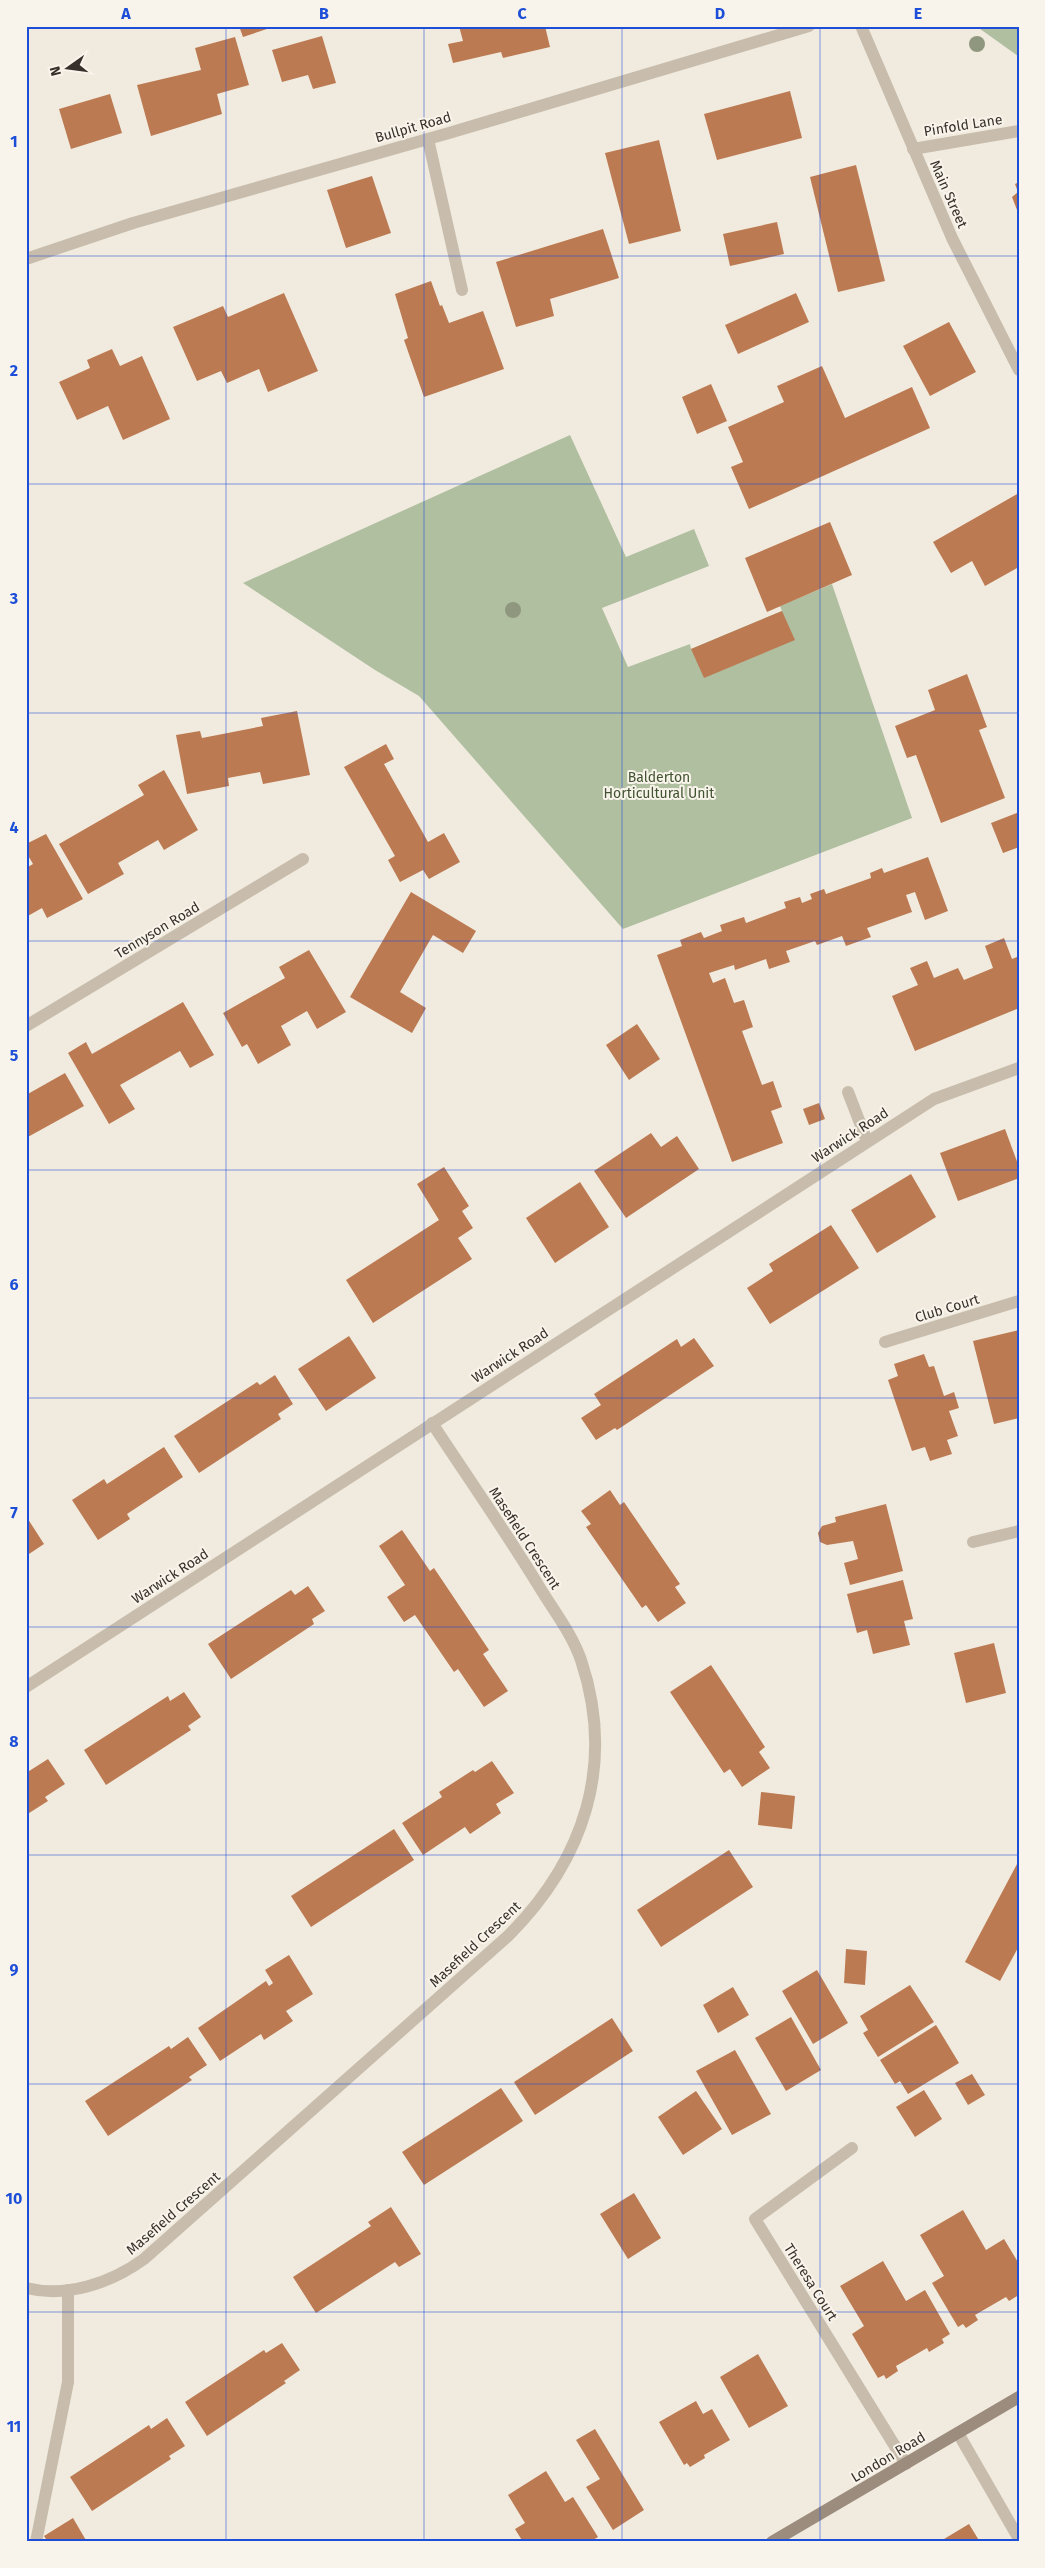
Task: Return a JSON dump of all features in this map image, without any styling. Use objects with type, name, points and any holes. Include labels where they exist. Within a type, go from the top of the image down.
[{"type":"main road","name":"London Road","points":[[772,2542],[1019,2397]]},
{"type":"street","name":"Bullpit Road","points":[[26,258],[133,223],[428,139],[809,26]]},
{"type":"street","name":"Main Street","points":[[860,26],[952,238],[1019,370]]},
{"type":"street","name":"Pinfold Lane","points":[[913,149],[1019,131]]},
{"type":"street","points":[[428,139],[462,290]]},
{"type":"street","name":"Tennyson Road","points":[[26,1026],[303,859]]},
{"type":"street","name":"Warwick Road","points":[[26,1687],[934,1099],[1019,1068]]},
{"type":"street","points":[[848,1092],[867,1141]]},
{"type":"street","name":"Club Court","points":[[884,1342],[1019,1301]]},
{"type":"street","name":"Masefield Crescent","points":[[26,2288],[68,2290],[110,2279],[128,2271],[144,2259],[508,1936],[530,1914],[550,1888],[582,1826],[591,1797],[595,1762],[594,1726],[590,1691],[580,1658],[565,1627],[524,1561],[432,1423]]},
{"type":"street","points":[[973,1542],[1019,1531]]},
{"type":"street","name":"Theresa Court","points":[[852,2148],[755,2218],[906,2464]]},
{"type":"street","points":[[36,2542],[68,2382],[68,2290]]},
{"type":"street","points":[[958,2433],[1019,2539]]},
{"type":"green space","points":[[976,26],[1019,26],[1019,57],[1018,56]]},
{"type":"green space","name":"Balderton Horticultural Unit","points":[[570,435],[626,557],[694,529],[709,566],[602,608],[628,667],[690,644],[691,649],[782,611],[780,606],[832,584],[912,818],[623,929],[419,696],[375,670],[243,583]]},
{"type":"building","points":[[239,26],[270,26],[270,28],[243,37]]},
{"type":"building","points":[[459,26],[545,26],[550,47],[503,58],[501,52],[453,63],[448,44],[463,41]]},
{"type":"building","points":[[322,36],[336,83],[313,89],[308,75],[282,82],[272,50]]},
{"type":"building","points":[[235,37],[249,85],[217,94],[222,114],[151,136],[137,85],[201,70],[195,48]]},
{"type":"building","points":[[790,91],[802,138],[717,160],[704,114]]},
{"type":"building","points":[[110,94],[122,133],[71,149],[59,109]]},
{"type":"building","points":[[659,140],[681,231],[629,244],[605,153]]},
{"type":"building","points":[[856,165],[885,281],[838,292],[810,177]]},
{"type":"building","points":[[372,176],[391,233],[346,248],[327,190]]},
{"type":"building","points":[[1019,182],[1019,215],[1012,197],[1018,192],[1015,184]]},
{"type":"building","points":[[777,222],[784,254],[730,266],[723,234]]},
{"type":"building","points":[[603,229],[619,278],[550,299],[554,316],[516,327],[496,262]]},
{"type":"building","points":[[431,281],[440,306],[442,305],[449,323],[483,311],[504,369],[424,397],[404,340],[408,338],[395,294]]},
{"type":"building","points":[[284,293],[318,371],[268,392],[259,369],[227,383],[221,371],[197,381],[173,327],[223,306],[228,317]]},
{"type":"building","points":[[796,293],[809,322],[738,354],[725,325]]},
{"type":"building","points":[[949,322],[976,372],[930,396],[903,346]]},
{"type":"building","points":[[112,349],[120,366],[142,356],[170,419],[123,440],[108,406],[77,420],[59,382],[90,368],[87,360]]},
{"type":"building","points":[[822,366],[845,418],[912,387],[930,428],[749,509],[731,467],[743,462],[728,427],[784,402],[777,386]]},
{"type":"building","points":[[711,384],[727,421],[697,434],[682,397]]},
{"type":"building","points":[[1019,493],[1019,567],[985,586],[972,561],[951,573],[933,542]]},
{"type":"building","points":[[830,522],[852,575],[767,612],[745,558]]},
{"type":"building","points":[[782,611],[795,640],[704,678],[691,649]]},
{"type":"building","points":[[967,674],[987,727],[979,730],[1005,798],[941,823],[916,755],[907,758],[895,726],[935,710],[928,690]]},
{"type":"building","points":[[297,711],[310,775],[263,784],[260,772],[228,778],[229,786],[187,794],[176,735],[200,731],[202,738],[263,726],[261,718]]},
{"type":"building","points":[[386,744],[394,759],[384,764],[428,842],[444,833],[460,862],[429,879],[423,870],[400,882],[388,860],[395,856],[344,767]]},
{"type":"building","points":[[164,770],[198,830],[164,850],[158,840],[118,863],[124,874],[88,894],[59,844],[144,795],[138,785]]},
{"type":"building","points":[[1019,812],[1019,847],[1003,853],[991,823]]},
{"type":"building","points":[[46,834],[83,899],[47,918],[42,908],[26,917],[26,868],[33,864],[26,852],[26,844]]},
{"type":"building","points":[[928,857],[948,911],[925,920],[915,892],[906,895],[912,912],[867,928],[871,937],[846,946],[842,936],[817,945],[815,941],[786,951],[790,962],[769,969],[766,959],[735,970],[734,965],[709,973],[713,983],[725,978],[734,1003],[744,1000],[753,1027],[742,1031],[762,1085],[773,1081],[782,1107],[771,1111],[783,1143],[732,1162],[657,955],[682,946],[680,940],[701,932],[704,938],[722,931],[720,925],[744,917],[746,923],[786,908],[784,902],[800,897],[802,903],[812,899],[810,894],[824,889],[826,894],[871,878],[870,873],[882,868],[884,873]]},
{"type":"building","points":[[411,892],[476,931],[463,953],[433,935],[400,992],[426,1008],[412,1033],[350,997]]},
{"type":"building","points":[[1004,938],[1012,959],[1019,956],[1019,1008],[915,1051],[892,996],[918,985],[910,968],[927,961],[934,978],[958,968],[964,980],[993,968],[985,946]]},
{"type":"building","points":[[309,950],[346,1012],[317,1029],[307,1011],[281,1026],[291,1045],[258,1064],[247,1044],[242,1047],[223,1013],[285,978],[279,967]]},
{"type":"building","points":[[183,1002],[214,1055],[190,1068],[180,1051],[120,1085],[135,1109],[109,1124],[68,1053],[86,1042],[92,1054]]},
{"type":"building","points":[[637,1024],[660,1059],[629,1080],[606,1045]]},
{"type":"building","points":[[65,1073],[84,1106],[26,1138],[26,1095]]},
{"type":"building","points":[[819,1103],[825,1119],[809,1125],[803,1109]]},
{"type":"building","points":[[1005,1129],[1019,1167],[1019,1178],[958,1201],[940,1153]]},
{"type":"building","points":[[651,1133],[661,1147],[677,1136],[699,1169],[626,1218],[594,1171]]},
{"type":"building","points":[[444,1167],[469,1206],[462,1211],[473,1228],[458,1238],[472,1259],[373,1323],[346,1280],[439,1220],[417,1184]]},
{"type":"building","points":[[911,1174],[936,1217],[877,1253],[851,1210]]},
{"type":"building","points":[[580,1182],[609,1227],[555,1263],[526,1218]]},
{"type":"building","points":[[831,1225],[859,1268],[770,1324],[747,1288],[773,1271],[769,1264]]},
{"type":"building","points":[[1019,1330],[1019,1418],[994,1424],[973,1341]]},
{"type":"building","points":[[349,1336],[376,1378],[326,1411],[298,1369]]},
{"type":"building","points":[[694,1338],[714,1366],[617,1430],[615,1428],[596,1440],[581,1418],[601,1405],[594,1394],[677,1339],[681,1347]]},
{"type":"building","points":[[924,1354],[929,1367],[934,1366],[944,1396],[954,1392],[959,1408],[949,1411],[958,1436],[947,1440],[952,1454],[930,1461],[925,1447],[912,1451],[888,1380],[898,1376],[894,1364]]},
{"type":"building","points":[[275,1375],[293,1404],[278,1414],[281,1419],[199,1473],[174,1436],[257,1382],[260,1385]]},
{"type":"building","points":[[164,1447],[183,1477],[127,1514],[130,1519],[98,1540],[72,1500],[104,1479],[107,1484]]},
{"type":"building","points":[[610,1490],[620,1505],[624,1502],[680,1584],[675,1587],[686,1603],[658,1622],[646,1605],[642,1608],[586,1527],[591,1524],[581,1511]]},
{"type":"building","points":[[886,1504],[903,1571],[850,1585],[844,1563],[858,1559],[853,1541],[827,1545],[820,1542],[818,1533],[822,1526],[836,1522],[835,1517]]},
{"type":"building","points":[[26,1516],[44,1544],[26,1556]]},
{"type":"building","points":[[402,1530],[430,1571],[434,1568],[489,1650],[483,1654],[508,1691],[484,1707],[458,1669],[454,1672],[415,1615],[404,1622],[387,1597],[405,1585],[379,1546]]},
{"type":"building","points":[[903,1580],[913,1619],[904,1621],[910,1645],[873,1654],[867,1630],[857,1633],[847,1594]]},
{"type":"building","points":[[308,1586],[325,1611],[312,1619],[314,1624],[231,1679],[208,1644],[291,1590],[295,1595]]},
{"type":"building","points":[[994,1643],[1006,1693],[966,1703],[954,1653]]},
{"type":"building","points":[[711,1665],[765,1747],[759,1752],[770,1768],[742,1787],[730,1769],[724,1773],[670,1692]]},
{"type":"building","points":[[184,1692],[201,1717],[188,1726],[191,1730],[106,1785],[84,1750],[168,1696],[170,1701]]},
{"type":"building","points":[[48,1759],[65,1784],[45,1797],[48,1801],[26,1815],[26,1773]]},
{"type":"building","points":[[492,1761],[514,1793],[496,1804],[501,1813],[470,1834],[465,1827],[423,1855],[402,1823],[442,1797],[439,1792],[473,1770],[475,1772]]},
{"type":"building","points":[[761,1792],[795,1796],[792,1829],[758,1825]]},
{"type":"building","points":[[394,1829],[414,1860],[311,1927],[291,1896]]},
{"type":"building","points":[[729,1850],[753,1887],[661,1947],[637,1910]]},
{"type":"building","points":[[1017,1864],[1019,1946],[1000,1981],[965,1962]]},
{"type":"building","points":[[846,1949],[867,1951],[865,1985],[844,1983]]},
{"type":"building","points":[[289,1955],[313,1994],[286,2011],[293,2021],[264,2040],[261,2034],[220,2061],[198,2028],[266,1981],[269,1986],[273,1983],[265,1970]]},
{"type":"building","points":[[817,1970],[848,2023],[813,2044],[782,1991]]},
{"type":"building","points":[[910,1985],[934,2022],[878,2057],[863,2033],[868,2030],[860,2016]]},
{"type":"building","points":[[733,1987],[749,2015],[718,2033],[703,2005]]},
{"type":"building","points":[[791,2017],[821,2070],[786,2091],[755,2038]]},
{"type":"building","points":[[612,2018],[633,2051],[535,2115],[514,2082]]},
{"type":"building","points":[[936,2025],[959,2063],[908,2094],[900,2081],[895,2084],[880,2060]]},
{"type":"building","points":[[188,2037],[207,2065],[189,2077],[192,2080],[108,2136],[85,2101],[169,2046],[171,2049]]},
{"type":"building","points":[[735,2050],[771,2114],[732,2135],[696,2071]]},
{"type":"building","points":[[972,2074],[985,2095],[968,2105],[955,2083]]},
{"type":"building","points":[[501,2088],[523,2121],[424,2185],[402,2152]]},
{"type":"building","points":[[924,2090],[942,2119],[915,2137],[896,2107]]},
{"type":"building","points":[[696,2091],[722,2129],[683,2155],[658,2117]]},
{"type":"building","points":[[634,2193],[661,2238],[628,2259],[600,2214]]},
{"type":"building","points":[[391,2207],[421,2254],[399,2267],[395,2262],[316,2313],[293,2277],[371,2226],[368,2222]]},
{"type":"building","points":[[963,2210],[986,2250],[1004,2239],[1019,2264],[1019,2295],[1009,2301],[1006,2297],[975,2315],[978,2320],[966,2328],[963,2324],[958,2327],[932,2283],[944,2276],[920,2235]]},
{"type":"building","points":[[883,2261],[906,2301],[925,2290],[950,2334],[942,2339],[944,2343],[929,2352],[927,2348],[896,2366],[898,2371],[886,2379],[884,2375],[878,2378],[852,2334],[864,2326],[840,2286]]},
{"type":"building","points":[[282,2343],[300,2370],[284,2381],[286,2383],[207,2436],[185,2402],[264,2350],[266,2353]]},
{"type":"building","points":[[758,2354],[788,2406],[749,2428],[720,2377]]},
{"type":"building","points":[[696,2401],[703,2414],[712,2409],[730,2440],[704,2455],[705,2458],[690,2467],[687,2463],[684,2465],[659,2422]]},
{"type":"building","points":[[167,2418],[185,2446],[169,2456],[171,2459],[92,2511],[70,2477],[149,2425],[151,2429]]},
{"type":"building","points":[[595,2429],[644,2510],[613,2530],[586,2487],[600,2479],[576,2440]]},
{"type":"building","points":[[546,2471],[565,2502],[573,2497],[598,2537],[590,2542],[523,2542],[515,2529],[525,2523],[508,2495]]},
{"type":"building","points":[[73,2518],[87,2542],[48,2542],[44,2536]]},
{"type":"building","points":[[969,2524],[980,2542],[939,2542]]}]
